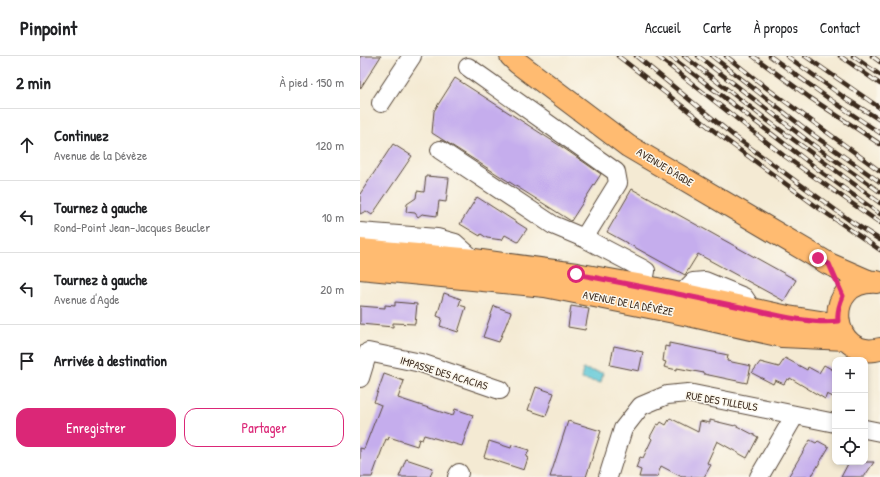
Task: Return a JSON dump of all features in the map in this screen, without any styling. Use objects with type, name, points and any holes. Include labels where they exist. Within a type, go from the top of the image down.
[{"type":"main road","name":"AVENUE D'AGDE","points":[[511,56],[518,63],[628,146],[829,264],[874,282]]},
{"type":"main road","name":"AVENUE DE LA DÉVÈZE","points":[[360,250],[474,260],[576,274],[643,286],[788,317],[827,323],[842,330]]},
{"type":"main road","points":[[829,264],[843,296]]},
{"type":"main road","name":"AVENUE DE LA DÉVÈZE","points":[[360,268],[545,286],[684,314],[782,336],[842,330]]},
{"type":"main road","points":[[874,282],[859,284],[850,289],[843,296],[838,308],[842,330],[855,346],[865,350],[880,349]]},
{"type":"street","points":[[381,103],[412,56]]},
{"type":"street","points":[[468,67],[616,172],[618,183],[584,238]]},
{"type":"street","points":[[440,150],[554,225],[584,238],[646,271],[643,286]]},
{"type":"street","points":[[360,232],[438,238],[455,243],[474,260]]},
{"type":"street","name":"IMPASSE DES ACACIAS","points":[[360,378],[368,352],[421,363],[500,390]]},
{"type":"street","name":"RUE DES TILLEULS","points":[[608,477],[623,429],[641,406],[667,395],[688,394],[832,422]]},
{"type":"street","points":[[759,477],[795,415]]},
{"type":"street","points":[[868,430],[880,432]]},
{"type":"water","points":[[583,369],[603,373],[601,383],[581,379]]},
{"type":"building","points":[[360,56],[381,56],[360,89]]},
{"type":"building","points":[[455,78],[601,174],[571,221],[432,133],[434,111]]},
{"type":"building","points":[[393,144],[412,156],[372,215],[366,211],[360,214],[360,194]]},
{"type":"building","points":[[426,176],[449,178],[446,202],[439,201],[437,216],[422,214],[418,217],[415,213],[406,212],[407,204],[416,198],[417,191],[424,192]]},
{"type":"building","points":[[632,189],[796,280],[784,301],[698,254],[685,275],[607,232]]},
{"type":"building","points":[[477,197],[527,229],[518,242],[505,235],[502,240],[487,238],[481,234],[480,236],[460,224]]},
{"type":"building","points":[[444,293],[461,299],[459,305],[466,307],[458,332],[440,326],[442,318],[437,316]]},
{"type":"building","points":[[395,302],[417,304],[415,324],[393,323],[393,327],[360,324],[360,306],[385,308],[385,305],[395,306]]},
{"type":"building","points":[[494,306],[511,312],[499,342],[483,337]]},
{"type":"building","points":[[571,306],[589,309],[585,330],[568,327]]},
{"type":"building","points":[[669,343],[728,355],[727,361],[751,366],[747,383],[704,373],[664,367],[666,362],[663,361],[665,346],[669,347]]},
{"type":"building","points":[[614,346],[643,352],[639,371],[610,365]]},
{"type":"building","points":[[785,358],[807,370],[808,367],[819,373],[824,365],[832,369],[832,396],[827,394],[825,399],[790,378],[789,380],[787,379],[784,384],[775,380],[773,384],[752,373],[760,362],[779,367]]},
{"type":"building","points":[[384,374],[404,381],[398,398],[453,416],[455,409],[473,415],[462,446],[424,435],[422,440],[419,439],[417,446],[389,437],[388,440],[386,439],[372,477],[360,477],[360,448],[364,449],[381,405],[374,402]]},
{"type":"building","points":[[536,387],[554,393],[546,416],[528,410]]},
{"type":"building","points":[[670,418],[698,432],[700,421],[710,423],[710,420],[735,425],[758,437],[747,458],[717,441],[707,463],[711,465],[704,477],[682,477],[661,466],[657,477],[639,477],[641,470],[636,468],[640,457],[643,458],[652,439],[650,437],[657,424],[659,425],[661,422],[666,425]]},
{"type":"building","points":[[568,421],[601,431],[586,477],[550,477]]},
{"type":"building","points":[[810,440],[816,443],[818,441],[829,447],[810,477],[788,477]]},
{"type":"building","points":[[489,441],[511,448],[512,445],[529,450],[526,457],[528,458],[524,470],[484,457]]},
{"type":"building","points":[[406,459],[433,468],[430,477],[399,477]]},
{"type":"building","points":[[868,462],[874,462],[864,477],[841,477],[847,465],[868,465]]},
{"type":"railway","points":[[618,56],[718,134],[820,209],[880,250]]},
{"type":"railway","points":[[636,56],[734,136],[852,222],[880,240]]},
{"type":"railway","points":[[657,56],[783,155],[880,223]]},
{"type":"railway","points":[[670,56],[824,174],[880,214]]},
{"type":"railway","points":[[684,56],[772,124],[880,203]]},
{"type":"railway","points":[[698,56],[812,144],[880,192]]},
{"type":"railway","points":[[712,56],[812,134],[880,182]]},
{"type":"railway","points":[[726,56],[768,89],[880,171]]},
{"type":"railway","points":[[753,56],[809,97],[880,144]]},
{"type":"railway","points":[[770,56],[880,133]]},
{"type":"railway","points":[[787,56],[845,98],[880,120]]},
{"type":"railway","points":[[805,56],[880,108]]},
{"type":"railway","points":[[840,56],[880,84]]},
{"type":"railway","points":[[853,56],[880,75]]},
{"type":"railway","points":[[872,56],[880,62]]},
{"type":"route","points":[[576,274],[643,286],[788,317],[827,323],[838,321],[837,313],[843,296],[829,264],[818,258]]}]
